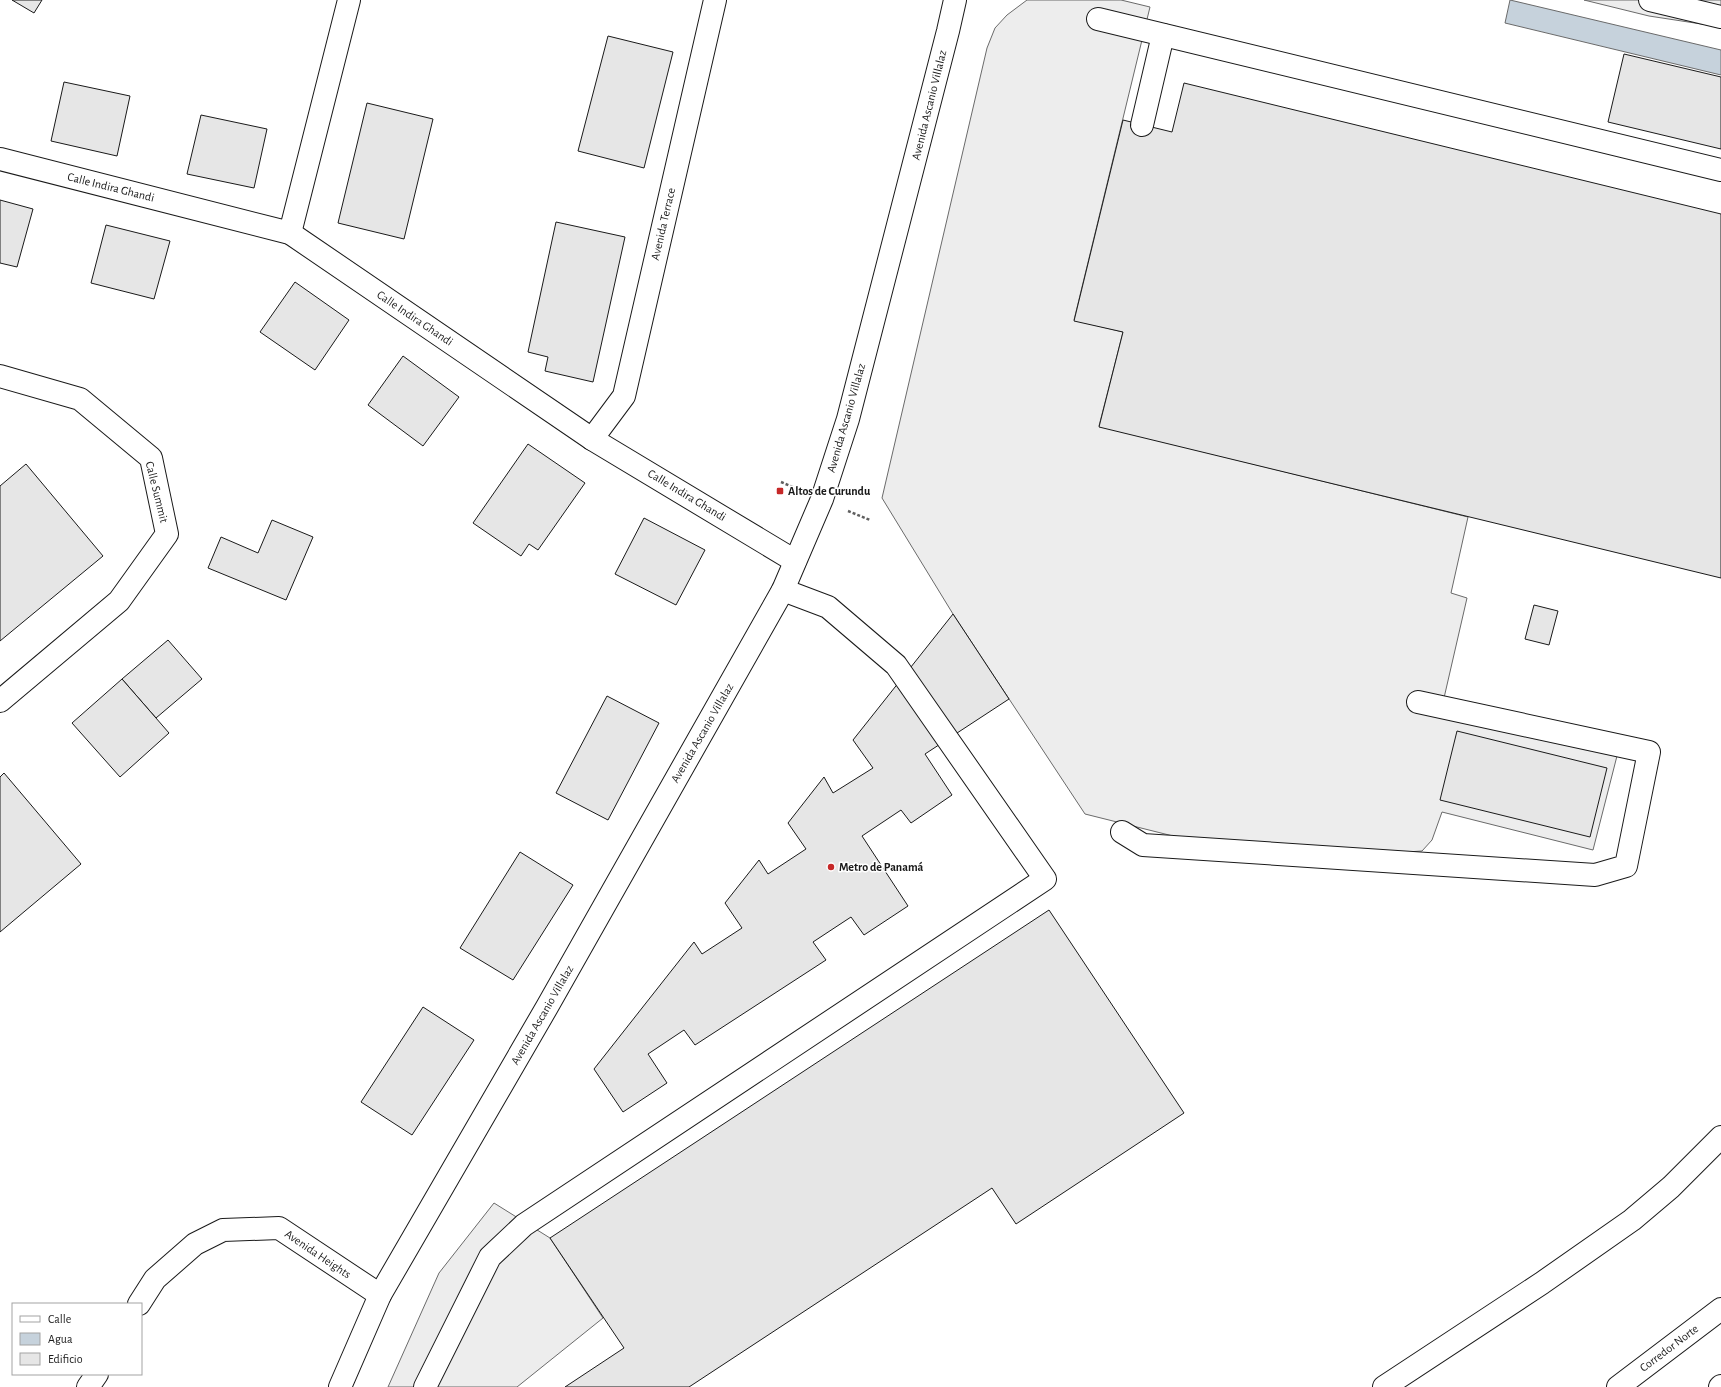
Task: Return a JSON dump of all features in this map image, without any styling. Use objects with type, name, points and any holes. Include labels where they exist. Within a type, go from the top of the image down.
[{"type":"main road","points":[[290,233],[349,0]]},
{"type":"main road","name":"Avenida Terrace","points":[[592,438],[624,396],[715,0]]},
{"type":"main road","name":"Avenida Ascanio Villalaz","points":[[340,1387],[380,1295],[547,1007],[783,590],[822,499],[848,419],[955,0]]},
{"type":"main road","name":"Avenida Ascanio Villalaz","points":[[948,31],[966,0]]},
{"type":"main road","points":[[1650,0],[1721,17]]},
{"type":"main road","points":[[1098,19],[1721,170]]},
{"type":"main road","points":[[1142,126],[1163,34]]},
{"type":"main road","name":"Calle Indira Ghandi","points":[[0,159],[290,233],[592,438],[795,561]]},
{"type":"main road","name":"Calle Summit","points":[[0,376],[80,399],[151,458],[167,534],[119,601],[0,701]]},
{"type":"main road","points":[[425,1387],[490,1257],[524,1225],[1045,879],[896,665],[828,608],[783,590]]},
{"type":"main road","points":[[1122,832],[1143,846],[1595,875],[1626,866],[1649,752],[1418,702]]},
{"type":"main road","points":[[1384,1387],[1542,1283],[1632,1220],[1671,1187],[1721,1137]]},
{"type":"main road","name":"Avenida Heights","points":[[140,1303],[155,1279],[195,1244],[223,1230],[280,1228],[380,1295]]},
{"type":"main road","name":"Corredor Norte","points":[[1618,1387],[1721,1309]]},
{"type":"main road","points":[[88,1387],[96,1375]]},
{"type":"shaded area","points":[[1027,0],[1121,0],[1150,7],[1074,320],[1123,332],[1099,426],[1468,517],[1451,593],[1467,598],[1441,711],[1618,752],[1593,850],[1442,812],[1432,840],[1422,851],[1406,852],[1185,839],[1085,814],[953,614],[882,498],[987,48],[995,28],[1007,15]]},
{"type":"shaded area","points":[[1584,0],[1721,0],[1721,27],[1649,16]]},
{"type":"shaded area","points":[[494,1203],[550,1238],[603,1318],[517,1387],[388,1387],[439,1273]]},
{"type":"water","points":[[1510,0],[1721,50],[1721,75],[1505,23]]},
{"type":"building","points":[[12,0],[42,0],[34,13]]},
{"type":"building","points":[[608,36],[673,52],[644,168],[578,151]]},
{"type":"building","points":[[1624,54],[1721,77],[1721,149],[1608,122]]},
{"type":"building","points":[[64,82],[130,96],[117,156],[51,141]]},
{"type":"building","points":[[1184,83],[1721,214],[1721,578],[1099,427],[1123,332],[1074,321],[1123,120],[1172,132]]},
{"type":"building","points":[[367,103],[433,119],[404,239],[338,223]]},
{"type":"building","points":[[201,115],[267,129],[254,188],[187,174]]},
{"type":"building","points":[[0,200],[33,209],[17,267],[0,263]]},
{"type":"building","points":[[556,222],[625,237],[593,382],[545,371],[548,357],[528,352]]},
{"type":"building","points":[[106,225],[170,241],[154,299],[91,283]]},
{"type":"building","points":[[295,282],[349,320],[315,370],[260,332]]},
{"type":"building","points":[[403,356],[459,397],[423,446],[368,405]]},
{"type":"building","points":[[528,444],[585,483],[538,550],[529,544],[521,556],[473,523]]},
{"type":"building","points":[[26,464],[103,556],[0,641],[0,486]]},
{"type":"building","points":[[644,518],[705,550],[676,605],[615,574]]},
{"type":"building","points":[[272,520],[313,537],[286,600],[208,568],[221,537],[258,553]]},
{"type":"building","points":[[1534,605],[1558,611],[1549,645],[1525,639]]},
{"type":"building","name":"Metro de Panamá","points":[[953,614],[1009,699],[925,754],[952,795],[911,823],[901,810],[862,836],[908,906],[864,935],[851,917],[813,942],[826,960],[695,1045],[684,1030],[648,1054],[667,1083],[623,1112],[594,1069],[694,942],[702,954],[742,928],[725,903],[759,860],[768,874],[806,849],[788,823],[824,777],[833,793],[873,768],[853,740]]},
{"type":"building","points":[[168,640],[202,679],[156,718],[122,679]]},
{"type":"building","points":[[122,679],[169,733],[120,777],[72,723]]},
{"type":"building","points":[[607,696],[659,723],[608,820],[556,793]]},
{"type":"building","points":[[1457,731],[1607,768],[1590,837],[1440,800]]},
{"type":"building","points":[[4,773],[81,864],[0,932],[0,777]]},
{"type":"building","points":[[520,852],[573,885],[513,980],[460,948]]},
{"type":"building","points":[[1049,910],[1184,1113],[1016,1224],[992,1188],[689,1387],[565,1387],[624,1348],[550,1238]]},
{"type":"building","points":[[423,1007],[474,1040],[412,1135],[361,1102]]},
{"type":"place","name":"Altos de Curundu","points":[[780,491]]},
{"type":"place","name":"Metro de Panamá","points":[[831,867]]}]
